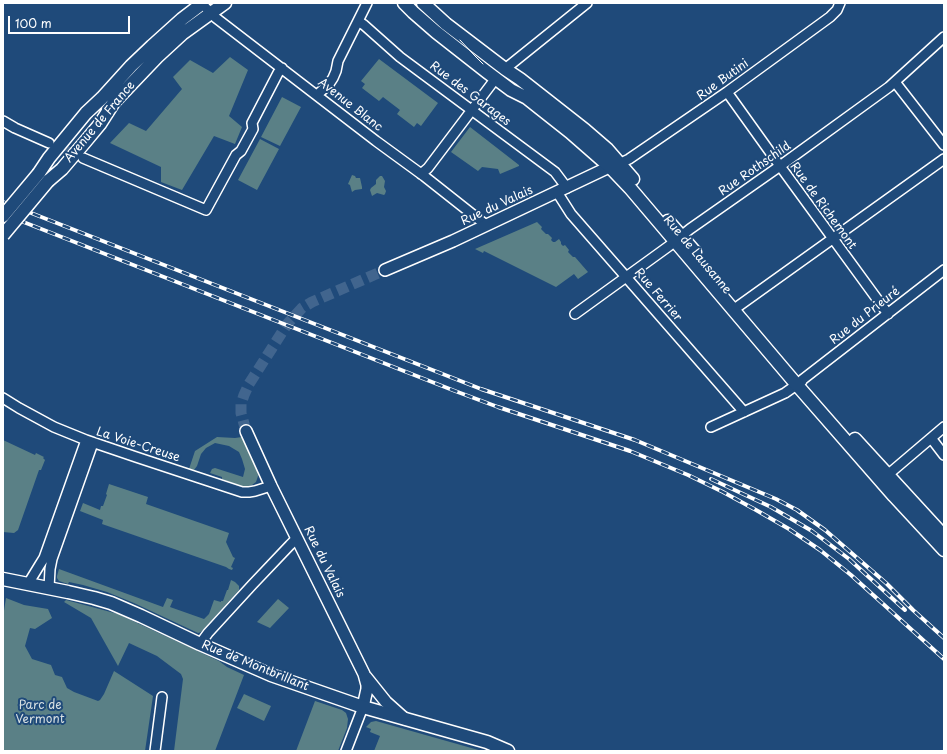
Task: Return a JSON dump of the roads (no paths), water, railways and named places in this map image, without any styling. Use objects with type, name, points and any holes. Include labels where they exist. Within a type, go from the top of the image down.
[{"type":"main road","name":"Avenue de France","points":[[3,216],[86,113],[152,46],[189,11],[202,3]]},
{"type":"main road","name":"Avenue de France","points":[[3,235],[48,181],[62,169],[85,142],[100,124],[114,102],[132,82],[182,34],[225,3]]},
{"type":"main road","points":[[404,3],[436,32],[511,90],[527,98],[615,165]]},
{"type":"main road","points":[[423,3],[446,24],[520,79],[585,130],[604,147],[622,179],[678,238],[736,308],[884,478],[944,550]]},
{"type":"main road","points":[[884,478],[944,536]]},
{"type":"main road","name":"Rue de Montbrillant","points":[[3,580],[94,598],[126,609],[271,675],[363,707],[487,742],[508,751]]},
{"type":"street","name":"Avenue Blanc","points":[[202,3],[211,13],[486,225]]},
{"type":"street","points":[[317,95],[333,78],[338,61],[367,3]]},
{"type":"street","points":[[505,69],[587,3]]},
{"type":"street","name":"Rue Butini","points":[[615,165],[629,159],[727,92],[830,17],[838,6]]},
{"type":"street","name":"Rue des Garages","points":[[358,21],[400,57],[555,172],[562,190]]},
{"type":"street","name":"Rue Rothschild","points":[[575,314],[895,82],[944,37]]},
{"type":"street","points":[[83,158],[206,210],[236,155],[241,151],[253,129],[252,123],[282,68]]},
{"type":"street","points":[[421,174],[428,168],[496,78]]},
{"type":"street","points":[[895,82],[944,145]]},
{"type":"street","name":"Rue de Richemont","points":[[727,92],[888,314]]},
{"type":"street","points":[[3,121],[49,143]]},
{"type":"street","points":[[736,308],[944,159]]},
{"type":"street","name":"Rue du Valais","points":[[385,270],[452,241],[615,165]]},
{"type":"street","name":"Rue Ferrier","points":[[562,190],[572,214],[744,412]]},
{"type":"street","name":"Rue du Prieuré","points":[[711,427],[785,393],[944,270]]},
{"type":"street","name":"La Voie-Creuse","points":[[3,398],[54,427],[90,442],[242,492],[255,491],[272,486]]},
{"type":"street","points":[[884,478],[944,427]]},
{"type":"street","name":"Rue du Valais","points":[[246,431],[364,674],[367,692],[363,707]]},
{"type":"street","points":[[931,438],[944,455]]},
{"type":"street","points":[[28,584],[39,566],[49,554],[90,442]]},
{"type":"street","points":[[200,644],[208,633],[297,538]]},
{"type":"street","points":[[49,554],[49,588]]},
{"type":"street","points":[[364,674],[386,702],[405,719]]},
{"type":"street","points":[[155,751],[162,697]]},
{"type":"street","points":[[346,751],[363,707]]},
{"type":"tunnel","points":[[52,144],[79,156]]},
{"type":"tunnel","points":[[246,431],[241,413],[241,404],[244,395],[249,384],[288,323],[302,308],[312,302],[385,270]]},
{"type":"tram line","points":[[460,40],[483,64]]},
{"type":"railway","points":[[3,202],[481,389],[635,440],[776,499],[797,510],[825,530],[886,583],[944,638]]},
{"type":"railway","points":[[3,214],[455,391],[630,451],[688,475],[756,510],[789,529],[820,550],[851,575],[944,659]]},
{"type":"railway","points":[[711,479],[771,507],[812,531],[849,559],[905,610]]},
{"type":"park label","name":"Parc de Vermont","points":[[40,713]]}]
